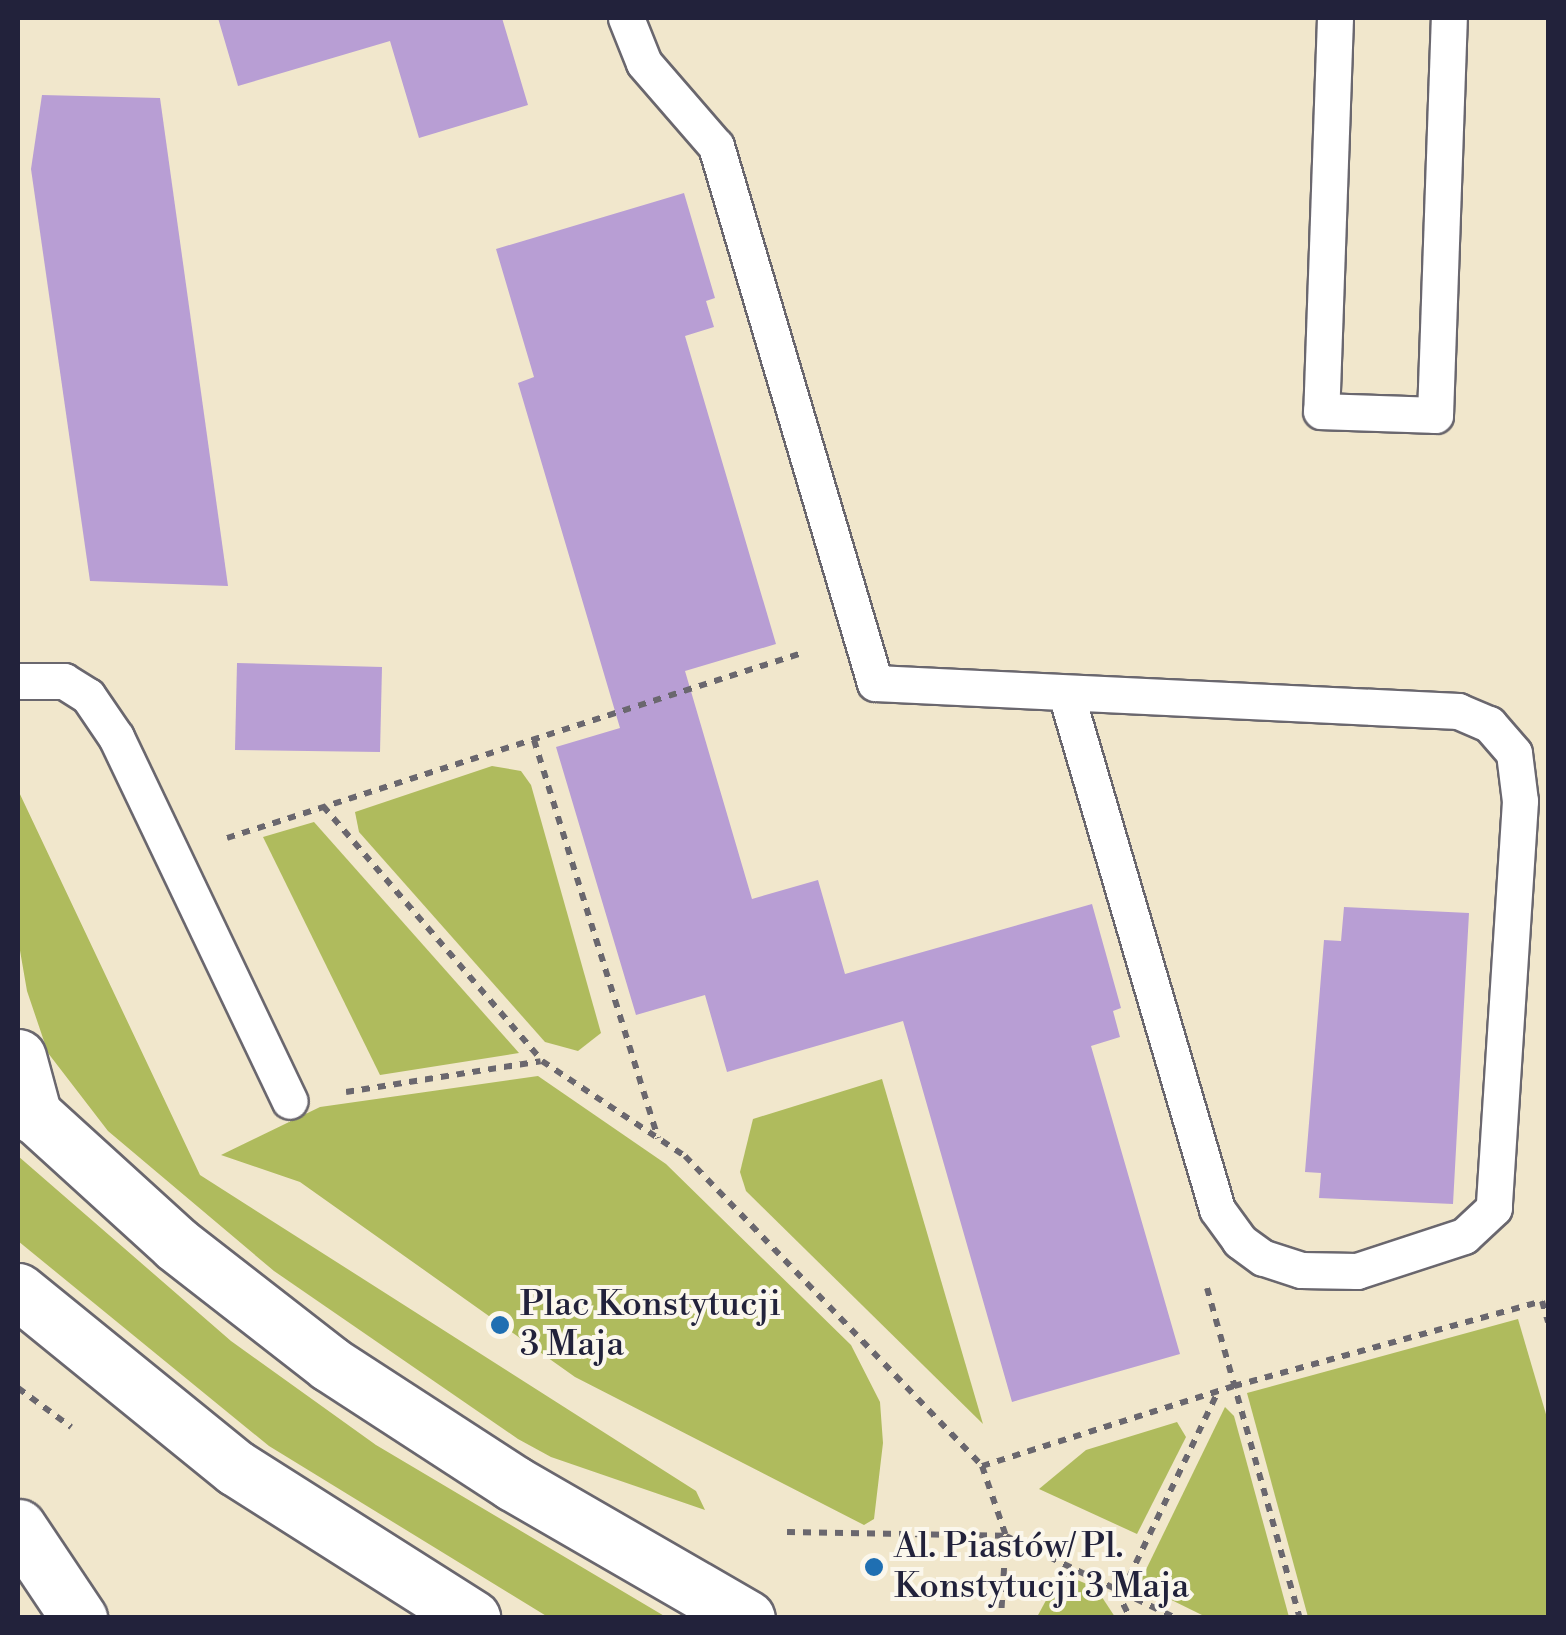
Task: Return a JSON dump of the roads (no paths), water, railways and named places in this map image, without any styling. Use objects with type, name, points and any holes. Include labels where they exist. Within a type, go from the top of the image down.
[{"type":"main road","points":[[18,1057],[26,1108],[176,1244],[330,1364],[513,1483],[748,1618]]},
{"type":"main road","points":[[18,1292],[236,1468],[472,1618]]},
{"type":"main road","points":[[18,1527],[79,1618]]},
{"type":"lane","points":[[626,18],[644,64],[716,146],[874,683],[1458,712],[1490,724],[1514,753],[1520,801],[1494,1208],[1464,1236],[1357,1271],[1301,1270],[1263,1258],[1240,1240],[1218,1209],[1066,694]]},
{"type":"lane","points":[[1335,18],[1321,411],[1435,415],[1449,18]]},
{"type":"lane","points":[[18,681],[64,681],[88,696],[116,738],[290,1101]]},
{"type":"place","name":"Plac Konstytucji 3 Maja","points":[[500,1325]]},
{"type":"place","name":"Al. Piastów/ Pl. Konstytucji 3 Maja","points":[[874,1567]]}]
